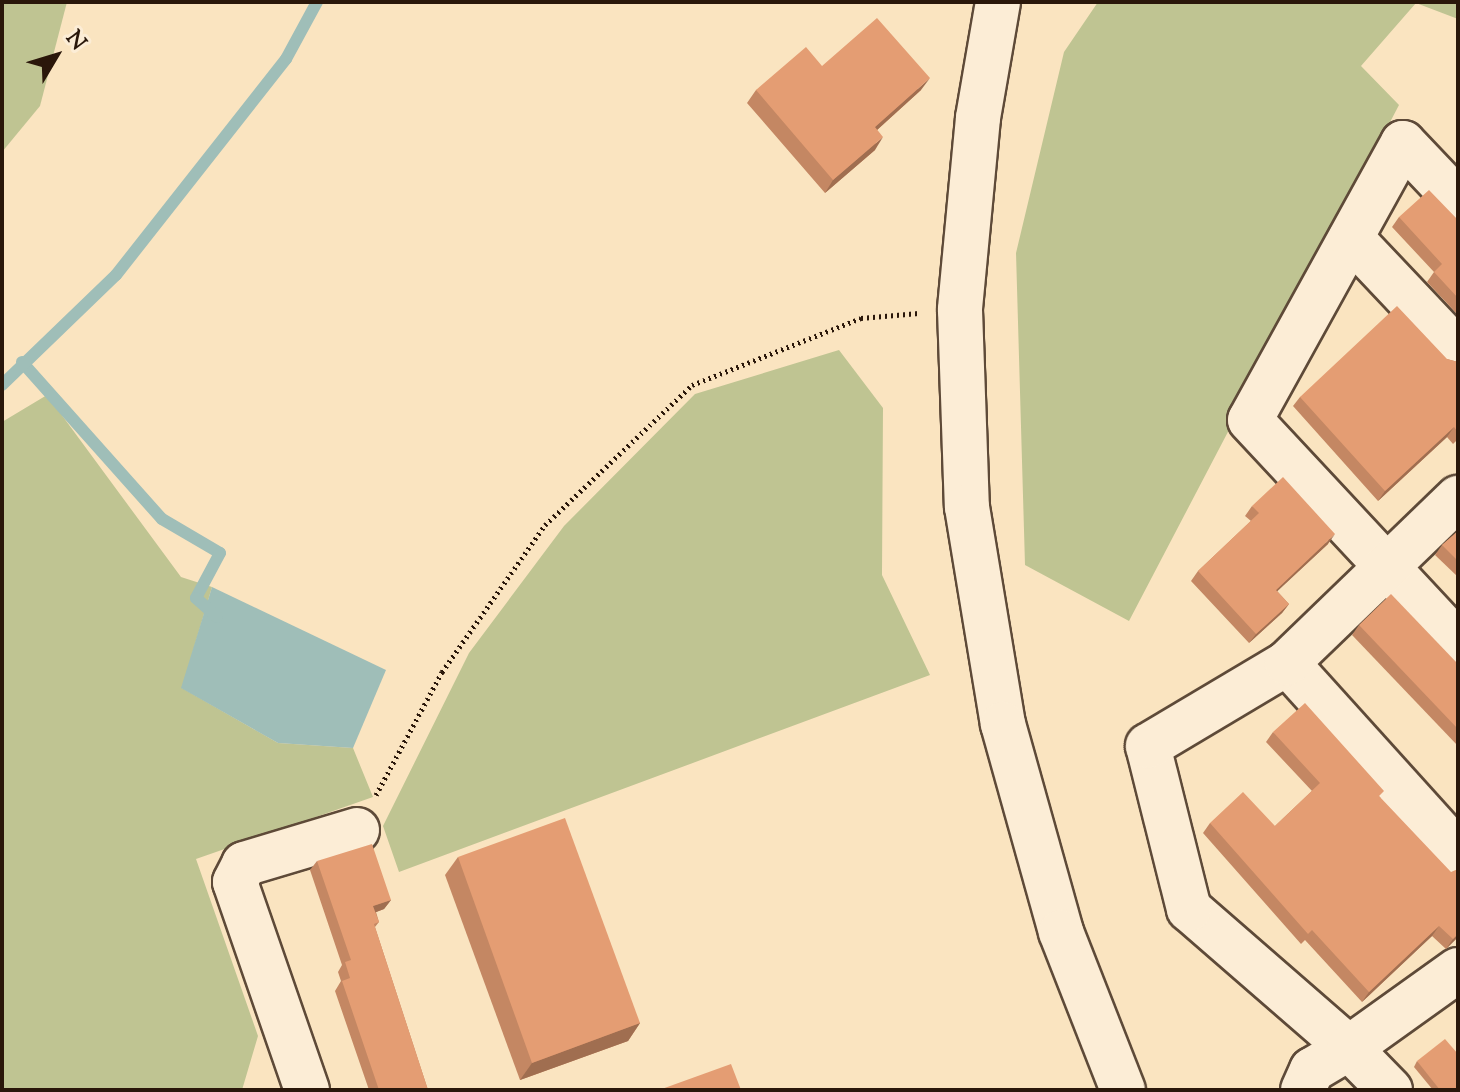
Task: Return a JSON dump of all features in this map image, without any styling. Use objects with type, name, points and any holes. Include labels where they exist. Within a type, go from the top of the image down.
[{"type":"street","points":[[998,2],[978,118],[960,310],[967,507],[1003,724],[1061,932],[1123,1090]]},
{"type":"street","points":[[1458,201],[1403,143],[1250,420],[1458,643]]},
{"type":"street","points":[[1351,238],[1458,351]]},
{"type":"street","points":[[1390,1090],[1349,1048],[1189,909],[1148,746],[1287,663],[1458,498]]},
{"type":"street","points":[[1287,663],[1458,852]]},
{"type":"street","points":[[307,1090],[235,882],[244,864],[357,830]]},
{"type":"street","points":[[1303,1090],[1312,1070],[1349,1048],[1458,970]]},
{"type":"path","points":[[357,830],[442,672],[545,525],[692,385],[861,318],[960,310]]},
{"type":"green space","points":[[2,2],[67,2],[40,106],[2,152]]},
{"type":"green space","points":[[1098,2],[1458,2],[1458,19],[1416,3],[1361,66],[1399,105],[1129,621],[1025,565],[1016,253],[1064,52]]},
{"type":"green space","points":[[839,350],[883,408],[882,575],[930,675],[399,872],[383,826],[469,653],[564,526],[695,394]]},
{"type":"green space","points":[[47,395],[181,577],[212,587],[182,688],[278,743],[353,748],[373,797],[196,859],[258,1036],[242,1090],[2,1090],[2,422]]},
{"type":"water","points":[[212,587],[386,670],[353,748],[278,743],[181,688]]},
{"type":"building","points":[[877,18],[930,78],[875,127],[883,137],[833,180],[756,90],[806,47],[822,66]]},
{"type":"building","points":[[1429,190],[1458,220],[1458,298],[1434,272],[1442,264],[1399,217]]},
{"type":"building","points":[[1397,306],[1447,359],[1458,362],[1458,432],[1454,427],[1385,491],[1300,397]]},
{"type":"building","points":[[1283,477],[1335,534],[1276,590],[1289,604],[1256,634],[1198,571],[1259,513],[1252,506]]},
{"type":"building","points":[[1458,531],[1458,561],[1442,545]]},
{"type":"building","points":[[1391,594],[1458,664],[1458,729],[1359,625]]},
{"type":"building","points":[[1305,703],[1384,791],[1379,796],[1451,872],[1458,869],[1458,934],[1453,939],[1439,926],[1369,992],[1312,930],[1308,934],[1210,823],[1243,792],[1275,826],[1320,783],[1273,732]]},
{"type":"building","points":[[565,818],[640,1023],[532,1063],[458,857]]},
{"type":"building","points":[[372,844],[391,900],[373,906],[379,922],[374,924],[428,1090],[379,1090],[342,981],[350,978],[345,962],[351,960],[317,861]]},
{"type":"building","points":[[1445,1039],[1458,1054],[1458,1090],[1440,1090],[1417,1061]]},
{"type":"building","points":[[731,1064],[741,1090],[659,1090]]},
{"type":"waterway","points":[[2,385],[116,275],[286,59],[317,2]]},
{"type":"waterway","points":[[22,362],[162,519],[220,553],[196,598],[217,617]]}]
